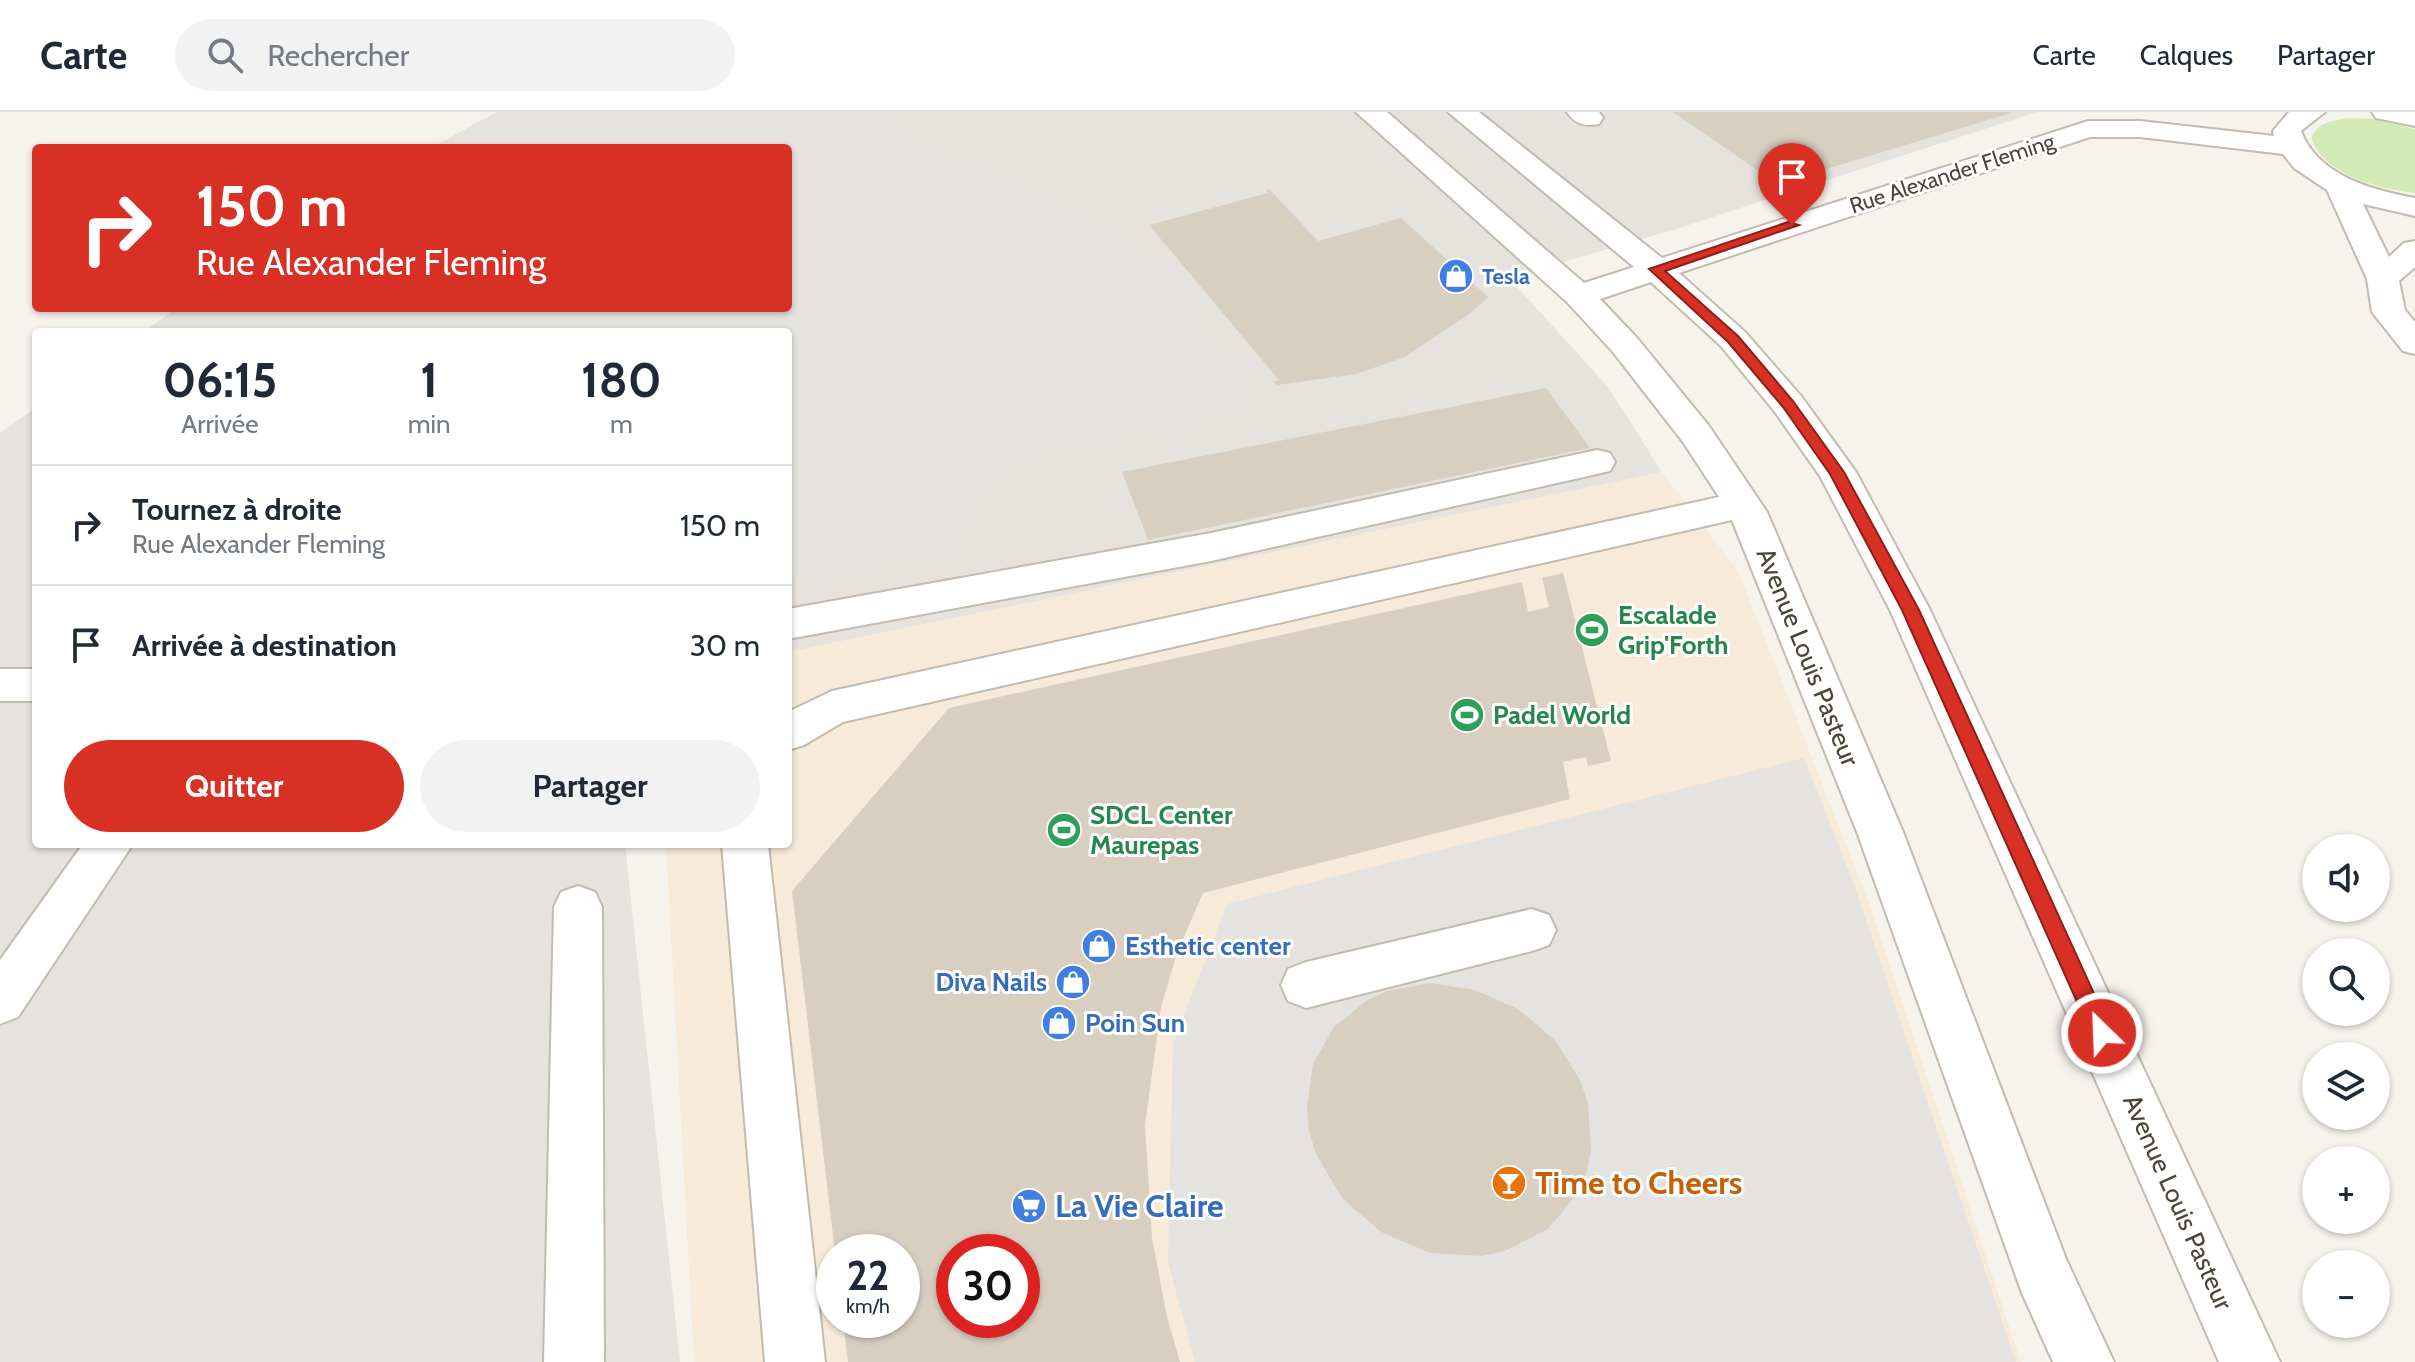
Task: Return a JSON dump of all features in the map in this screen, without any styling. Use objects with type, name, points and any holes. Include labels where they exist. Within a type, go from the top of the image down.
[{"type":"street","name":"Avenue Louis Pasteur","points":[[1370,112],[1504,201],[1696,434],[1743,505],[1797,624],[1875,818],[2042,1273],[2084,1362]]},
{"type":"street","name":"Avenue Louis Pasteur","points":[[1462,112],[1656,269],[1733,339],[1788,404],[1837,472],[1910,610],[2250,1362]]},
{"type":"street","points":[[2311,112],[2295,120],[2287,131],[2289,146],[2317,172],[2366,195],[2415,207]]},
{"type":"street","points":[[2386,112],[2415,118]]},
{"type":"street","name":"Rue Alexander Fleming","points":[[1579,295],[2088,129],[2140,129],[2289,146]]},
{"type":"street","points":[[2339,184],[2383,279],[2389,312],[2415,344]]},
{"type":"street","points":[[1504,201],[1553,187]]},
{"type":"street","points":[[2383,279],[2415,250]]},
{"type":"street","points":[[792,623],[1211,547],[1597,462]]},
{"type":"street","points":[[792,731],[832,708],[1743,505]]},
{"type":"street","points":[[0,685],[32,685]]},
{"type":"street","points":[[0,1001],[107,848]]},
{"type":"street","points":[[745,848],[795,1362]]},
{"type":"street","points":[[574,1362],[578,907]]},
{"type":"street","points":[[1306,985],[1532,930]]},
{"type":"shaded area","points":[[497,112],[2037,112],[1676,229],[1509,278],[1608,387],[1662,472],[792,651],[792,328],[149,328],[171,312],[792,312],[792,144],[438,144]]},
{"type":"shaded area","points":[[497,112],[831,112],[1111,235],[1252,403],[985,461],[944,548],[792,577],[792,328],[149,328],[171,312],[792,312],[792,144],[438,144]]},
{"type":"shaded area","points":[[32,411],[32,848],[625,848],[680,1362],[0,1362],[0,433]]},
{"type":"shaded area","points":[[1662,472],[1738,571],[1869,902],[2021,1362],[694,1362],[666,848],[792,848],[792,651]]},
{"type":"shaded area","points":[[1804,758],[1853,882],[2016,1362],[1195,1362],[1168,1262],[1173,1044],[1227,904]]},
{"type":"green space","points":[[2348,118],[2373,119],[2415,129],[2415,193],[2354,178],[2328,162],[2318,151],[2311,138],[2317,129],[2326,123]]},
{"type":"building","points":[[1673,112],[2011,112],[2011,113],[1777,184]]},
{"type":"building","points":[[1269,189],[1318,241],[1401,218],[1488,297],[1468,315],[1405,357],[1356,374],[1277,385],[1273,382],[1279,380],[1149,225],[1268,193],[1265,190]]},
{"type":"building","points":[[1546,388],[1590,448],[1148,540],[1122,472]]},
{"type":"building","points":[[1563,573],[1611,761],[1588,766],[1586,757],[1563,762],[1570,799],[1203,893],[1177,953],[1161,1007],[1145,1125],[1152,1238],[1167,1317],[1180,1362],[848,1362],[845,1338],[920,1338],[920,1234],[833,1234],[792,891],[949,708],[1522,582],[1528,612],[1549,607],[1542,578]]},
{"type":"building","points":[[1430,983],[1475,990],[1518,1009],[1555,1040],[1580,1080],[1588,1103],[1591,1149],[1578,1193],[1548,1229],[1505,1251],[1481,1256],[1430,1253],[1381,1232],[1342,1198],[1316,1154],[1309,1131],[1307,1108],[1313,1064],[1334,1027],[1367,1000],[1387,991]]},
{"type":"place","name":"Tesla","points":[[1456,276]]},
{"type":"place","name":"Escalade Grip'Forth","points":[[1592,630]]},
{"type":"place","name":"Padel World","points":[[1467,715]]},
{"type":"place","name":"SDCL Center Maurepas","points":[[1064,830]]},
{"type":"place","name":"Esthetic center","points":[[1099,946]]},
{"type":"place","name":"Diva Nails","points":[[1073,982]]},
{"type":"place","name":"Poin Sun","points":[[1059,1023]]},
{"type":"place","name":"Time to Cheers","points":[[1509,1183]]},
{"type":"place","name":"La Vie Claire","points":[[1029,1206]]},
{"type":"route","points":[[1792,225],[1656,269],[1733,339],[1788,404],[1837,472],[1910,610],[2102,1033]]}]
